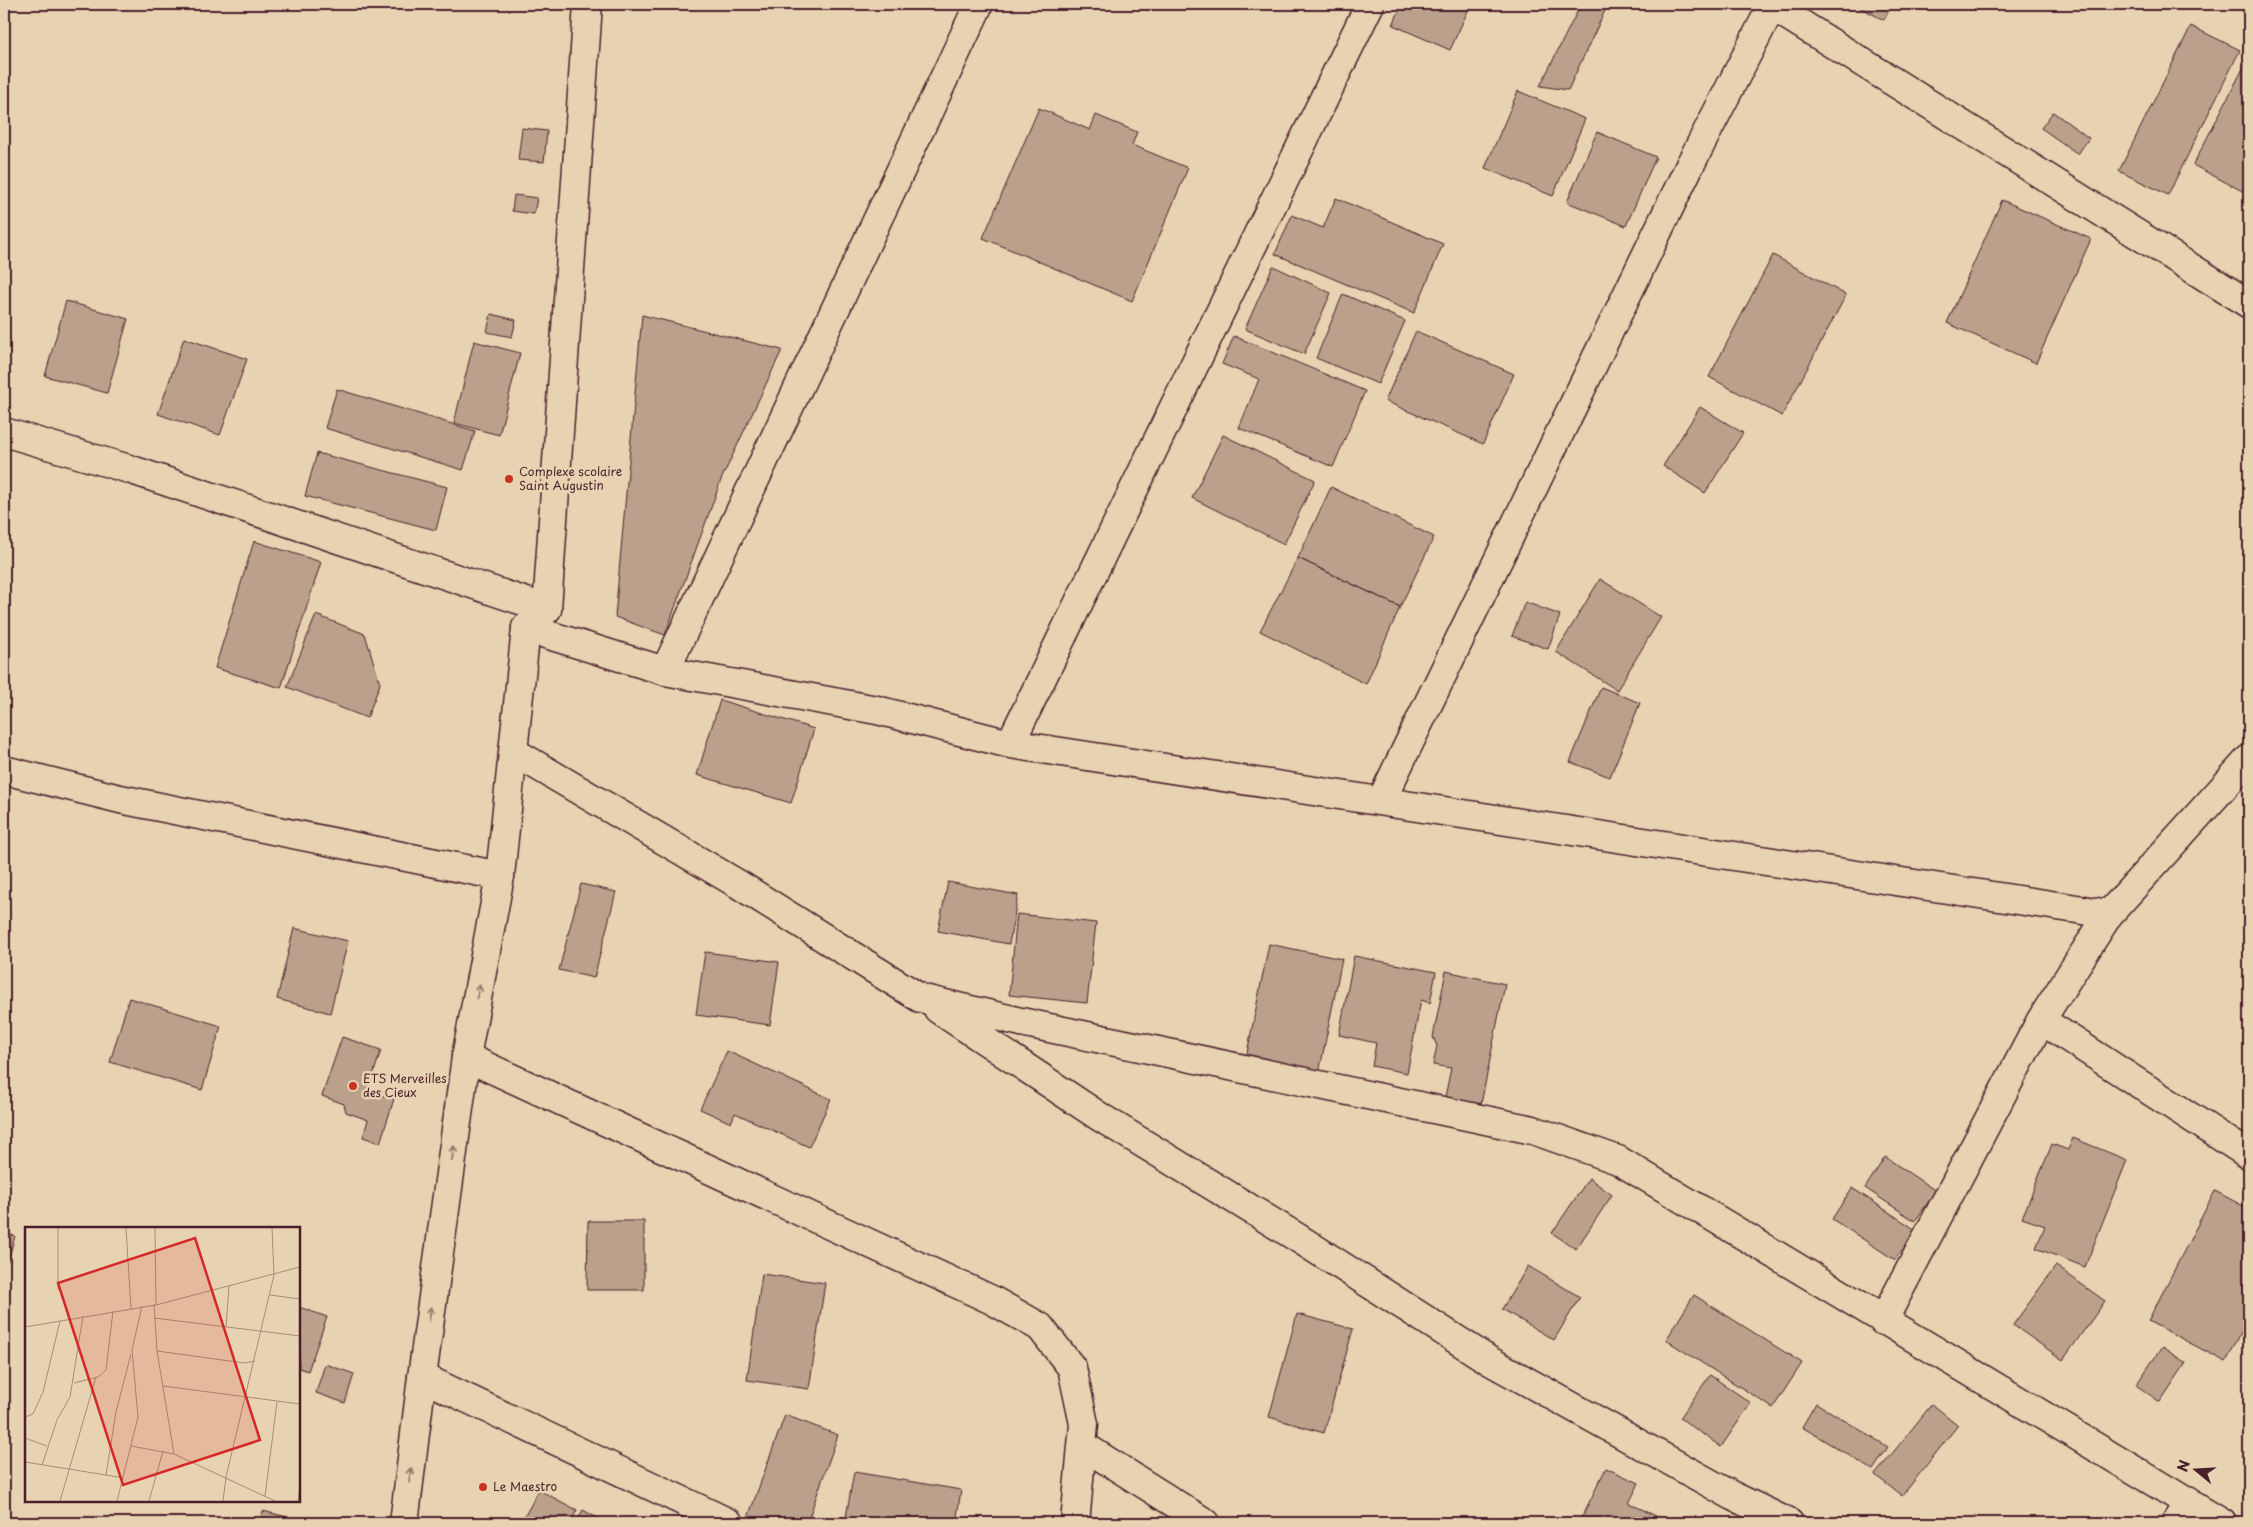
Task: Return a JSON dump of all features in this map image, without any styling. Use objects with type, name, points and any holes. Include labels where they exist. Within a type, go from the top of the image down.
[{"type":"street","points":[[404,1523],[466,1057],[500,876],[526,628],[547,609],[588,4]]},
{"type":"street","points":[[665,671],[978,4]]},
{"type":"street","points":[[1010,744],[1370,4]]},
{"type":"street","points":[[1381,800],[1686,174],[1771,4],[2249,304]]},
{"type":"street","points":[[4,432],[129,470],[547,609]]},
{"type":"street","points":[[526,628],[665,671],[878,710],[1010,744],[2109,914]]},
{"type":"street","points":[[514,752],[738,884],[920,998],[1100,1117],[1298,1238],[1490,1361],[1734,1496],[1789,1523]]},
{"type":"street","points":[[1883,1321],[2041,1020],[2109,914],[2249,759]]},
{"type":"street","points":[[4,770],[120,799],[500,876]]},
{"type":"street","points":[[920,998],[1021,1022],[1533,1130],[1618,1160],[1883,1321],[2182,1512],[2222,1523]]},
{"type":"street","points":[[2041,1020],[2249,1155]]},
{"type":"street","points":[[466,1057],[992,1300],[1040,1327],[1072,1368],[1084,1424],[1075,1523]]},
{"type":"street","points":[[422,1377],[729,1523]]},
{"type":"street","points":[[1082,1445],[1206,1523]]},
{"type":"building","points":[[1402,4],[1471,4],[1450,50],[1393,25]]},
{"type":"building","points":[[1581,4],[1608,4],[1568,90],[1540,86]]},
{"type":"building","points":[[1853,4],[1892,4],[1884,20]]},
{"type":"building","points":[[2191,26],[2240,50],[2168,195],[2119,171]]},
{"type":"building","points":[[2248,59],[2249,187],[2246,193],[2193,165]]},
{"type":"building","points":[[1518,91],[1585,119],[1553,196],[1485,168]]},
{"type":"building","points":[[1039,108],[1090,130],[1096,115],[1137,132],[1132,145],[1188,168],[1132,301],[983,238]]},
{"type":"building","points":[[2053,112],[2089,138],[2078,154],[2041,128]]},
{"type":"building","points":[[522,128],[547,131],[544,162],[518,160]]},
{"type":"building","points":[[1597,132],[1656,157],[1626,226],[1567,202]]},
{"type":"building","points":[[514,195],[537,198],[534,214],[512,211]]},
{"type":"building","points":[[1336,198],[1443,244],[1414,313],[1275,254],[1292,215],[1323,228]]},
{"type":"building","points":[[2002,200],[2091,239],[2036,363],[1947,323]]},
{"type":"building","points":[[1773,255],[1846,295],[1782,416],[1709,377]]},
{"type":"building","points":[[1273,266],[1331,293],[1304,354],[1245,329]]},
{"type":"building","points":[[1343,294],[1405,321],[1378,384],[1316,358]]},
{"type":"building","points":[[66,301],[128,319],[107,393],[45,376]]},
{"type":"building","points":[[491,314],[516,320],[512,337],[487,332]]},
{"type":"building","points":[[642,315],[782,350],[721,480],[665,635],[615,617]]},
{"type":"building","points":[[1416,331],[1514,374],[1483,444],[1385,401]]},
{"type":"building","points":[[1234,336],[1365,391],[1333,467],[1239,428],[1259,379],[1222,364]]},
{"type":"building","points":[[184,338],[247,359],[220,435],[158,414]]},
{"type":"building","points":[[474,341],[520,353],[499,435],[454,423]]},
{"type":"building","points":[[337,389],[475,431],[463,470],[325,428]]},
{"type":"building","points":[[1700,407],[1743,433],[1705,493],[1663,466]]},
{"type":"building","points":[[1223,435],[1315,480],[1284,544],[1192,498]]},
{"type":"building","points":[[317,453],[447,487],[436,530],[305,496]]},
{"type":"building","points":[[1331,487],[1434,537],[1400,607],[1298,558]]},
{"type":"building","points":[[254,541],[321,562],[281,688],[215,668]]},
{"type":"building","points":[[1298,558],[1400,607],[1366,684],[1260,631]]},
{"type":"building","points":[[1600,579],[1661,617],[1617,690],[1556,652]]},
{"type":"building","points":[[1525,602],[1560,615],[1548,649],[1512,636]]},
{"type":"building","points":[[316,615],[365,634],[380,684],[367,718],[287,687]]},
{"type":"building","points":[[1601,687],[1640,703],[1610,777],[1570,762]]},
{"type":"building","points":[[720,700],[814,729],[791,803],[697,775]]},
{"type":"building","points":[[948,882],[1018,895],[1009,944],[938,931]]},
{"type":"building","points":[[581,884],[616,892],[594,978],[559,970]]},
{"type":"building","points":[[1017,914],[1096,923],[1087,1003],[1009,995]]},
{"type":"building","points":[[294,928],[348,941],[330,1013],[277,999]]},
{"type":"building","points":[[1269,944],[1342,959],[1318,1078],[1245,1063]]},
{"type":"building","points":[[705,952],[779,962],[770,1025],[696,1015]]},
{"type":"building","points":[[1354,956],[1436,972],[1430,1003],[1421,1000],[1407,1073],[1372,1066],[1376,1043],[1339,1035]]},
{"type":"building","points":[[1446,971],[1505,984],[1480,1109],[1444,1102],[1451,1068],[1433,1065],[1437,1046],[1433,1037]]},
{"type":"building","points":[[129,998],[221,1026],[202,1090],[110,1062]]},
{"type":"building","points":[[342,1037],[381,1050],[368,1091],[394,1099],[380,1143],[363,1137],[368,1120],[346,1112],[344,1104],[322,1096]]},
{"type":"building","points":[[727,1051],[831,1099],[809,1147],[735,1113],[731,1123],[700,1109]]},
{"type":"building","points":[[2073,1138],[2127,1160],[2085,1267],[2036,1248],[2045,1226],[2022,1218],[2052,1144],[2068,1150]]},
{"type":"building","points":[[1885,1157],[1936,1191],[1915,1221],[1865,1188]]},
{"type":"building","points":[[1589,1178],[1612,1195],[1576,1249],[1552,1233]]},
{"type":"building","points":[[1852,1188],[1916,1230],[1895,1260],[1832,1219]]},
{"type":"building","points":[[2215,1191],[2249,1209],[2249,1317],[2226,1362],[2148,1321]]},
{"type":"building","points":[[588,1221],[644,1221],[644,1290],[587,1290]]},
{"type":"building","points":[[4,1233],[15,1236],[7,1264],[4,1263]]},
{"type":"building","points":[[1528,1266],[1580,1297],[1554,1340],[1502,1309]]},
{"type":"building","points":[[2056,1266],[2105,1301],[2063,1360],[2013,1325]]},
{"type":"building","points":[[762,1274],[825,1283],[809,1389],[747,1380]]},
{"type":"building","points":[[1694,1295],[1802,1363],[1773,1408],[1666,1340]]},
{"type":"building","points":[[300,1307],[327,1317],[308,1371],[300,1368]]},
{"type":"building","points":[[1297,1314],[1353,1329],[1324,1433],[1269,1417]]},
{"type":"building","points":[[2162,1347],[2186,1363],[2160,1402],[2136,1385]]},
{"type":"building","points":[[325,1364],[354,1374],[345,1403],[316,1393]]},
{"type":"building","points":[[1710,1375],[1751,1403],[1721,1447],[1680,1418]]},
{"type":"building","points":[[1816,1403],[1888,1447],[1873,1470],[1802,1427]]},
{"type":"building","points":[[1932,1404],[1958,1425],[1902,1496],[1875,1475]]},
{"type":"building","points":[[785,1415],[838,1435],[807,1523],[746,1523]]},
{"type":"building","points":[[1606,1468],[1639,1483],[1629,1503],[1670,1523],[1579,1523]]},
{"type":"building","points":[[854,1472],[961,1490],[956,1523],[845,1523]]},
{"type":"building","points":[[539,1490],[577,1510],[570,1523],[521,1523]]},
{"type":"building","points":[[583,1510],[606,1523],[576,1523]]},
{"type":"building","points":[[263,1511],[312,1523],[260,1523]]},
{"type":"place","name":"Complexe scolaire Saint Augustin","points":[[509,479]]},
{"type":"place","name":"ETS Merveilles des Cieux","points":[[353,1086]]},
{"type":"place","name":"Le Maestro","points":[[483,1487]]}]
